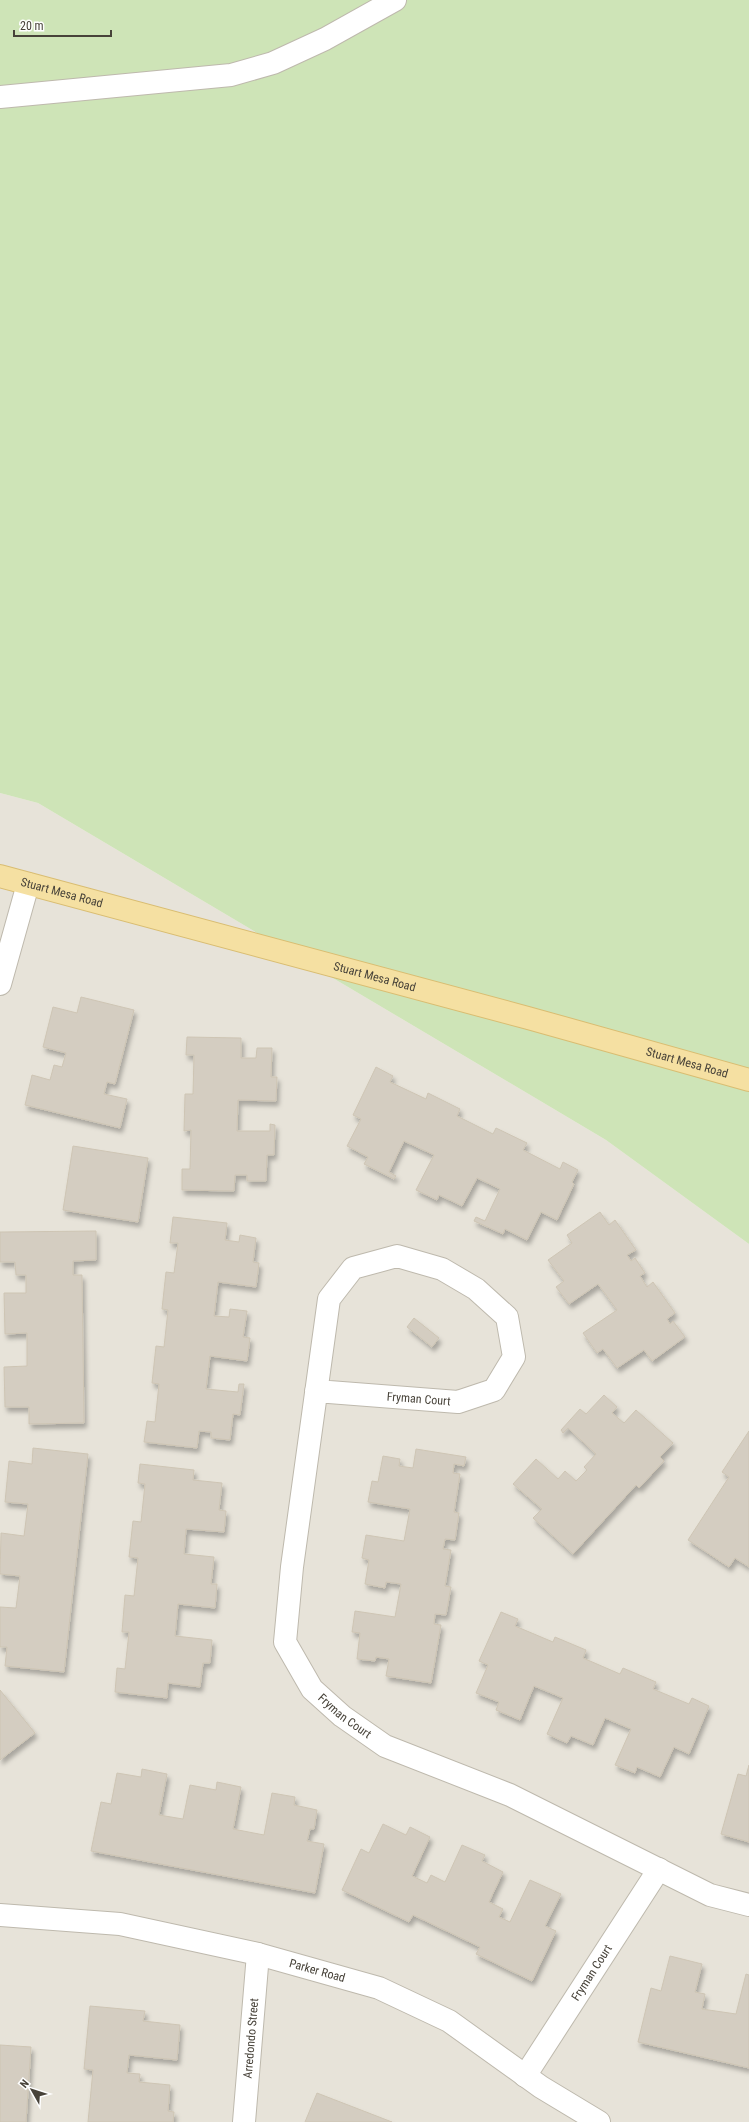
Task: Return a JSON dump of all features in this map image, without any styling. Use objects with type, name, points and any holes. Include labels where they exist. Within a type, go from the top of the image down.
[{"type":"main road","name":"Stuart Mesa Road","points":[[0,876],[528,1018],[749,1080]]},
{"type":"street","points":[[0,97],[231,75],[273,63],[325,39],[395,0]]},
{"type":"street","points":[[0,984],[28,884]]},
{"type":"street","name":"Fryman Court","points":[[316,1391],[458,1402],[494,1390],[514,1358],[507,1317],[476,1289],[442,1269],[397,1256],[353,1268],[329,1299],[316,1391],[292,1567],[285,1642],[312,1689],[342,1716],[385,1746],[510,1795],[710,1895],[749,1905]]},
{"type":"street","name":"Fryman Court","points":[[526,2076],[659,1869]]},
{"type":"street","name":"Parker Road","points":[[0,1915],[120,1924],[258,1954],[379,1988],[449,2021],[526,2076],[599,2122]]},
{"type":"street","name":"Arredondo Street","points":[[244,2122],[258,1954]]},
{"type":"shaded area","points":[[0,793],[38,803],[606,1140],[749,1244],[749,2122],[0,2122]]},
{"type":"green space","points":[[0,0],[749,0],[749,1244],[606,1140],[38,803],[0,793]]},
{"type":"building","points":[[81,997],[134,1010],[115,1084],[107,1082],[104,1094],[127,1099],[120,1128],[25,1105],[32,1075],[50,1080],[54,1065],[62,1067],[66,1053],[43,1047],[53,1007],[77,1013]]},
{"type":"building","points":[[187,1037],[241,1038],[241,1058],[256,1058],[257,1048],[272,1048],[271,1077],[277,1077],[276,1101],[238,1100],[237,1131],[270,1131],[270,1124],[275,1125],[274,1155],[267,1155],[266,1181],[247,1181],[247,1175],[235,1175],[234,1191],[182,1190],[182,1169],[190,1169],[191,1130],[184,1131],[185,1094],[193,1094],[194,1055],[186,1055]]},
{"type":"building","points":[[376,1067],[393,1076],[390,1082],[426,1099],[428,1093],[460,1109],[457,1116],[493,1134],[496,1128],[527,1143],[523,1150],[560,1169],[563,1162],[578,1170],[572,1182],[574,1184],[557,1220],[541,1212],[527,1240],[505,1229],[503,1234],[474,1221],[476,1217],[485,1221],[500,1189],[477,1178],[462,1206],[439,1195],[437,1200],[416,1190],[434,1155],[404,1141],[389,1172],[396,1176],[394,1179],[364,1164],[368,1157],[347,1146],[361,1119],[353,1115]]},
{"type":"building","points":[[73,1146],[148,1158],[138,1222],[63,1210]]},
{"type":"building","points":[[600,1212],[609,1225],[615,1220],[636,1250],[627,1255],[631,1261],[635,1258],[645,1273],[640,1276],[647,1287],[653,1282],[675,1313],[667,1319],[670,1324],[673,1321],[685,1337],[652,1361],[644,1350],[617,1368],[603,1349],[597,1353],[583,1333],[617,1310],[598,1284],[569,1304],[556,1287],[564,1281],[548,1260],[572,1243],[567,1235]]},
{"type":"building","points":[[173,1217],[227,1223],[225,1240],[239,1242],[240,1235],[256,1238],[253,1262],[259,1263],[256,1287],[218,1282],[214,1316],[229,1317],[230,1309],[247,1311],[243,1337],[250,1338],[247,1361],[210,1356],[206,1389],[238,1392],[239,1384],[244,1384],[240,1415],[233,1414],[230,1440],[211,1438],[211,1432],[199,1431],[197,1448],[144,1442],[147,1421],[155,1422],[159,1384],[152,1383],[156,1346],[164,1347],[168,1310],[162,1309],[166,1272],[174,1273],[178,1243],[170,1243]]},
{"type":"building","points":[[96,1231],[96,1260],[73,1261],[73,1275],[82,1275],[84,1423],[29,1424],[29,1407],[5,1407],[4,1367],[27,1366],[27,1333],[5,1334],[4,1293],[26,1293],[26,1275],[16,1275],[15,1262],[0,1262],[0,1232]]},
{"type":"building","points":[[414,1318],[439,1338],[432,1347],[407,1327]]},
{"type":"building","points":[[604,1395],[617,1407],[612,1413],[624,1423],[636,1410],[673,1443],[660,1457],[664,1461],[639,1488],[636,1485],[573,1554],[533,1518],[542,1509],[513,1484],[536,1459],[558,1479],[565,1471],[576,1481],[587,1470],[584,1467],[596,1454],[568,1428],[563,1433],[561,1430],[580,1409],[586,1414]]},
{"type":"building","points":[[749,1431],[749,1567],[735,1558],[729,1567],[688,1540],[729,1477],[722,1472]]},
{"type":"building","points":[[33,1448],[88,1454],[64,1672],[5,1666],[7,1647],[0,1647],[0,1607],[16,1608],[20,1576],[0,1574],[1,1533],[24,1536],[28,1504],[5,1502],[9,1461],[32,1464]]},
{"type":"building","points":[[416,1449],[466,1457],[464,1466],[454,1464],[453,1473],[460,1474],[454,1512],[459,1513],[455,1540],[445,1539],[443,1549],[451,1550],[445,1586],[451,1587],[446,1615],[435,1614],[434,1624],[441,1625],[431,1683],[386,1676],[389,1659],[376,1657],[375,1661],[357,1659],[360,1633],[352,1632],[355,1611],[395,1617],[401,1584],[386,1582],[385,1588],[365,1584],[369,1560],[362,1558],[366,1535],[404,1541],[410,1509],[368,1502],[372,1481],[378,1482],[383,1456],[400,1459],[399,1466],[413,1468]]},
{"type":"building","points":[[140,1464],[194,1470],[193,1480],[222,1483],[219,1510],[226,1511],[224,1532],[186,1529],[184,1554],[214,1557],[211,1584],[217,1584],[215,1608],[178,1604],[175,1636],[212,1640],[210,1663],[203,1663],[200,1687],[168,1683],[167,1698],[115,1692],[117,1668],[125,1669],[129,1632],[122,1632],[125,1595],[134,1596],[138,1558],[129,1557],[133,1521],[141,1522],[145,1484],[138,1483]]},
{"type":"building","points":[[501,1612],[518,1619],[515,1626],[553,1642],[555,1637],[586,1650],[583,1658],[620,1674],[623,1668],[656,1682],[653,1689],[689,1704],[692,1698],[709,1706],[689,1754],[674,1747],[660,1777],[637,1767],[635,1773],[615,1765],[631,1729],[605,1718],[593,1745],[571,1736],[567,1743],[547,1734],[563,1698],[534,1686],[520,1720],[496,1710],[499,1702],[476,1693],[488,1665],[479,1661]]},
{"type":"building","points":[[0,1690],[35,1733],[0,1760]]},
{"type":"building","points":[[749,1765],[749,1842],[721,1834],[738,1774],[746,1776]]},
{"type":"building","points":[[142,1769],[167,1774],[159,1815],[183,1819],[190,1785],[216,1790],[217,1782],[241,1787],[233,1829],[264,1835],[272,1793],[295,1797],[294,1805],[317,1810],[314,1829],[310,1829],[307,1841],[324,1844],[315,1893],[91,1851],[101,1802],[111,1804],[117,1773],[141,1777]]},
{"type":"building","points":[[383,1824],[406,1835],[410,1827],[430,1837],[412,1876],[427,1883],[431,1875],[445,1882],[462,1845],[485,1855],[482,1861],[503,1872],[489,1902],[503,1909],[499,1917],[510,1922],[530,1880],[561,1894],[545,1926],[556,1931],[532,1981],[476,1954],[480,1947],[413,1915],[409,1922],[342,1890],[361,1849],[369,1853]]},
{"type":"building","points":[[670,1956],[702,1964],[695,1992],[705,1994],[702,2009],[736,2014],[746,1974],[749,1975],[749,2068],[638,2042],[651,1988],[661,1991]]},
{"type":"building","points":[[90,2006],[145,2011],[143,2021],[180,2025],[177,2060],[129,2055],[127,2073],[140,2074],[139,2082],[170,2085],[168,2111],[174,2112],[173,2122],[88,2122],[93,2070],[84,2069]]},
{"type":"building","points":[[0,2045],[31,2047],[26,2122],[0,2122]]},
{"type":"building","points":[[317,2093],[392,2122],[305,2122]]}]
